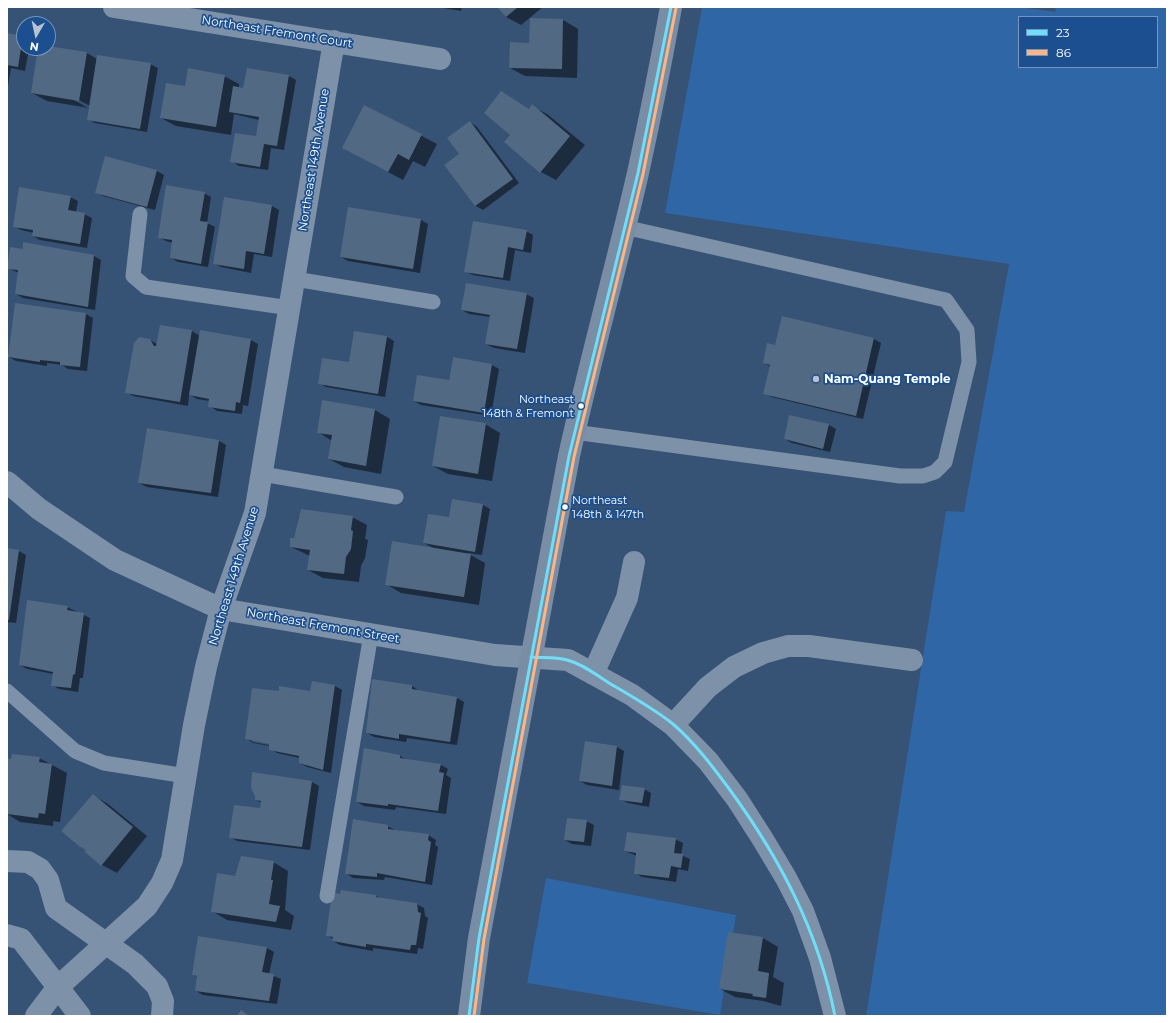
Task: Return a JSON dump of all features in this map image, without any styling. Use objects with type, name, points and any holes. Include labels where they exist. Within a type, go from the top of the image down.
[{"type":"main road","points":[[468,1016],[479,938],[574,432],[624,227],[660,68],[671,7]]},
{"type":"street","name":"Northeast Fremont Court","points":[[114,7],[440,59]]},
{"type":"street","name":"Northeast 149th Avenue","points":[[36,1016],[58,987],[147,906],[162,883],[172,860],[197,710],[222,609],[255,513],[334,41]]},
{"type":"street","name":"Northeast Fremont Street","points":[[7,482],[39,509],[115,560],[222,609],[495,655],[568,660],[632,695],[673,725],[708,761],[737,799],[786,878],[803,911],[820,958],[835,1016]]},
{"type":"street","points":[[593,674],[628,598],[634,562]]},
{"type":"street","points":[[673,725],[708,687],[734,667],[769,651],[788,646],[809,646],[912,660]]},
{"type":"street","points":[[7,861],[28,862],[40,869],[48,880],[56,908],[135,964],[157,986],[163,1001],[162,1016]]},
{"type":"street","points":[[7,935],[21,939],[80,1016]]},
{"type":"lane","points":[[140,214],[132,276],[146,287],[290,308]]},
{"type":"lane","points":[[574,432],[900,476],[923,476],[935,472],[945,462],[961,398],[969,362],[967,330],[946,300],[624,227]]},
{"type":"lane","points":[[295,279],[433,302]]},
{"type":"lane","points":[[262,474],[396,497]]},
{"type":"lane","points":[[327,896],[371,634]]},
{"type":"lane","points":[[7,691],[75,750],[104,763],[186,776]]},
{"type":"shaded area","points":[[702,7],[1020,7],[1055,12],[1056,7],[1167,7],[1167,1016],[866,1016],[946,511],[964,512],[1009,264],[665,213]]},
{"type":"shaded area","points":[[546,878],[736,915],[720,1015],[527,983]]},
{"type":"building","points":[[497,7],[518,7],[506,17]]},
{"type":"building","points":[[530,18],[563,19],[562,69],[509,68],[510,42],[529,43]]},
{"type":"building","points":[[7,33],[16,35],[16,56],[20,56],[18,67],[7,65]]},
{"type":"building","points":[[56,47],[87,52],[79,101],[31,93],[37,56],[56,56]]},
{"type":"building","points":[[97,55],[151,63],[140,129],[87,120]]},
{"type":"building","points":[[188,68],[225,75],[216,127],[160,118],[166,83],[185,86]]},
{"type":"building","points":[[247,68],[289,75],[277,146],[264,144],[260,167],[230,162],[235,133],[256,136],[259,117],[229,112],[233,86],[243,88]]},
{"type":"building","points":[[501,91],[529,109],[532,104],[570,136],[540,173],[504,142],[510,135],[484,113]]},
{"type":"building","points":[[364,105],[422,134],[409,160],[398,154],[388,172],[342,148]]},
{"type":"building","points":[[470,121],[513,179],[475,206],[444,165],[459,154],[447,138]]},
{"type":"building","points":[[105,156],[157,170],[147,207],[95,193]]},
{"type":"building","points":[[166,185],[205,192],[200,221],[208,222],[201,264],[170,258],[172,240],[158,238]]},
{"type":"building","points":[[19,187],[71,196],[68,210],[85,213],[80,244],[32,236],[33,230],[13,227]]},
{"type":"building","points":[[224,197],[272,205],[264,254],[246,251],[244,269],[213,264]]},
{"type":"building","points":[[348,207],[421,219],[413,269],[340,257]]},
{"type":"building","points":[[473,221],[527,230],[523,250],[508,247],[503,278],[464,272]]},
{"type":"building","points":[[23,242],[94,255],[88,307],[15,294],[18,270],[7,269],[10,247],[23,249]]},
{"type":"building","points":[[466,283],[527,293],[517,349],[485,344],[490,315],[461,310]]},
{"type":"building","points":[[15,303],[86,313],[80,367],[60,365],[60,362],[40,360],[40,362],[8,357]]},
{"type":"building","name":"Nam-Quang Temple","points":[[782,316],[874,338],[856,416],[763,394],[770,365],[763,363],[767,343],[775,345]]},
{"type":"building","points":[[160,325],[192,330],[180,402],[125,393],[134,343],[139,337],[150,339],[154,346],[156,346]]},
{"type":"building","points":[[200,330],[251,339],[240,403],[236,402],[235,411],[208,407],[209,399],[189,395]]},
{"type":"building","points":[[354,331],[387,336],[378,394],[318,384],[322,358],[349,362]]},
{"type":"building","points":[[453,357],[492,364],[484,413],[413,401],[417,375],[449,380]]},
{"type":"building","points":[[322,400],[375,409],[366,466],[328,459],[332,435],[317,433]]},
{"type":"building","points":[[789,415],[829,424],[823,449],[784,439]]},
{"type":"building","points":[[440,416],[486,423],[478,474],[432,466]]},
{"type":"building","points":[[147,428],[219,440],[211,493],[138,483]]},
{"type":"building","points":[[452,499],[483,504],[475,552],[423,543],[428,514],[449,517]]},
{"type":"building","points":[[301,509],[353,516],[351,549],[346,557],[344,574],[307,570],[310,550],[290,547],[290,538],[294,538]]},
{"type":"building","points":[[392,541],[471,554],[464,597],[385,585]]},
{"type":"building","points":[[7,548],[19,550],[9,620],[7,620]]},
{"type":"building","points":[[27,600],[68,606],[67,610],[84,613],[75,674],[73,675],[71,688],[51,686],[53,672],[19,665]]},
{"type":"building","points":[[372,679],[412,685],[412,689],[457,697],[450,742],[399,734],[399,739],[366,733]]},
{"type":"building","points":[[312,681],[335,685],[323,770],[299,763],[299,756],[269,750],[269,744],[245,739],[252,688],[279,691],[279,686],[310,691]]},
{"type":"building","points":[[585,741],[617,746],[612,786],[579,781]]},
{"type":"building","points":[[364,748],[400,755],[400,758],[441,764],[439,772],[444,773],[438,811],[388,804],[388,806],[356,802]]},
{"type":"building","points":[[12,754],[40,757],[39,762],[52,764],[45,814],[39,813],[38,818],[7,814],[7,758],[11,759]]},
{"type":"building","points":[[252,772],[312,781],[302,847],[229,838],[234,805],[260,808],[261,801],[255,800],[255,796],[251,788]]},
{"type":"building","points":[[622,785],[645,788],[642,803],[619,800]]},
{"type":"building","points":[[93,794],[133,827],[101,866],[84,851],[86,850],[61,831]]},
{"type":"building","points":[[567,818],[587,820],[584,842],[564,840]]},
{"type":"building","points":[[353,819],[388,825],[388,829],[429,834],[428,840],[431,842],[425,882],[377,873],[377,877],[345,874]]},
{"type":"building","points":[[627,832],[676,838],[674,853],[683,854],[681,868],[671,866],[669,878],[634,874],[636,853],[624,851]]},
{"type":"building","points":[[241,856],[274,861],[271,880],[273,880],[269,904],[280,906],[276,922],[211,912],[217,873],[235,876]]},
{"type":"building","points":[[341,890],[417,903],[418,912],[421,913],[416,945],[411,945],[410,950],[366,944],[366,947],[332,941],[333,937],[326,936],[332,892],[340,894]]},
{"type":"building","points":[[728,932],[763,937],[758,971],[769,973],[766,998],[752,996],[753,994],[719,989]]},
{"type":"building","points":[[198,936],[267,947],[262,972],[274,974],[269,1001],[195,991],[197,976],[192,975]]},
{"type":"building","points":[[241,1010],[249,1016],[237,1016]]},
{"type":"transit line","name":"23","points":[[469,1016],[479,938],[569,456],[638,173],[671,7]]},
{"type":"transit line","name":"86","points":[[474,1016],[484,939],[574,457],[643,174],[676,8]]},
{"type":"transit line","name":"23","points":[[531,657],[562,659],[584,667],[642,702],[673,724],[689,739],[730,790],[766,843],[781,870],[808,926],[819,955],[835,1016]]},
{"type":"place","name":"Nam-Quang Temple","points":[[816,379]]},
{"type":"place","name":"Northeast 148th & Fremont","points":[[581,406]]},
{"type":"place","name":"Northeast 148th & 147th","points":[[565,507]]}]
